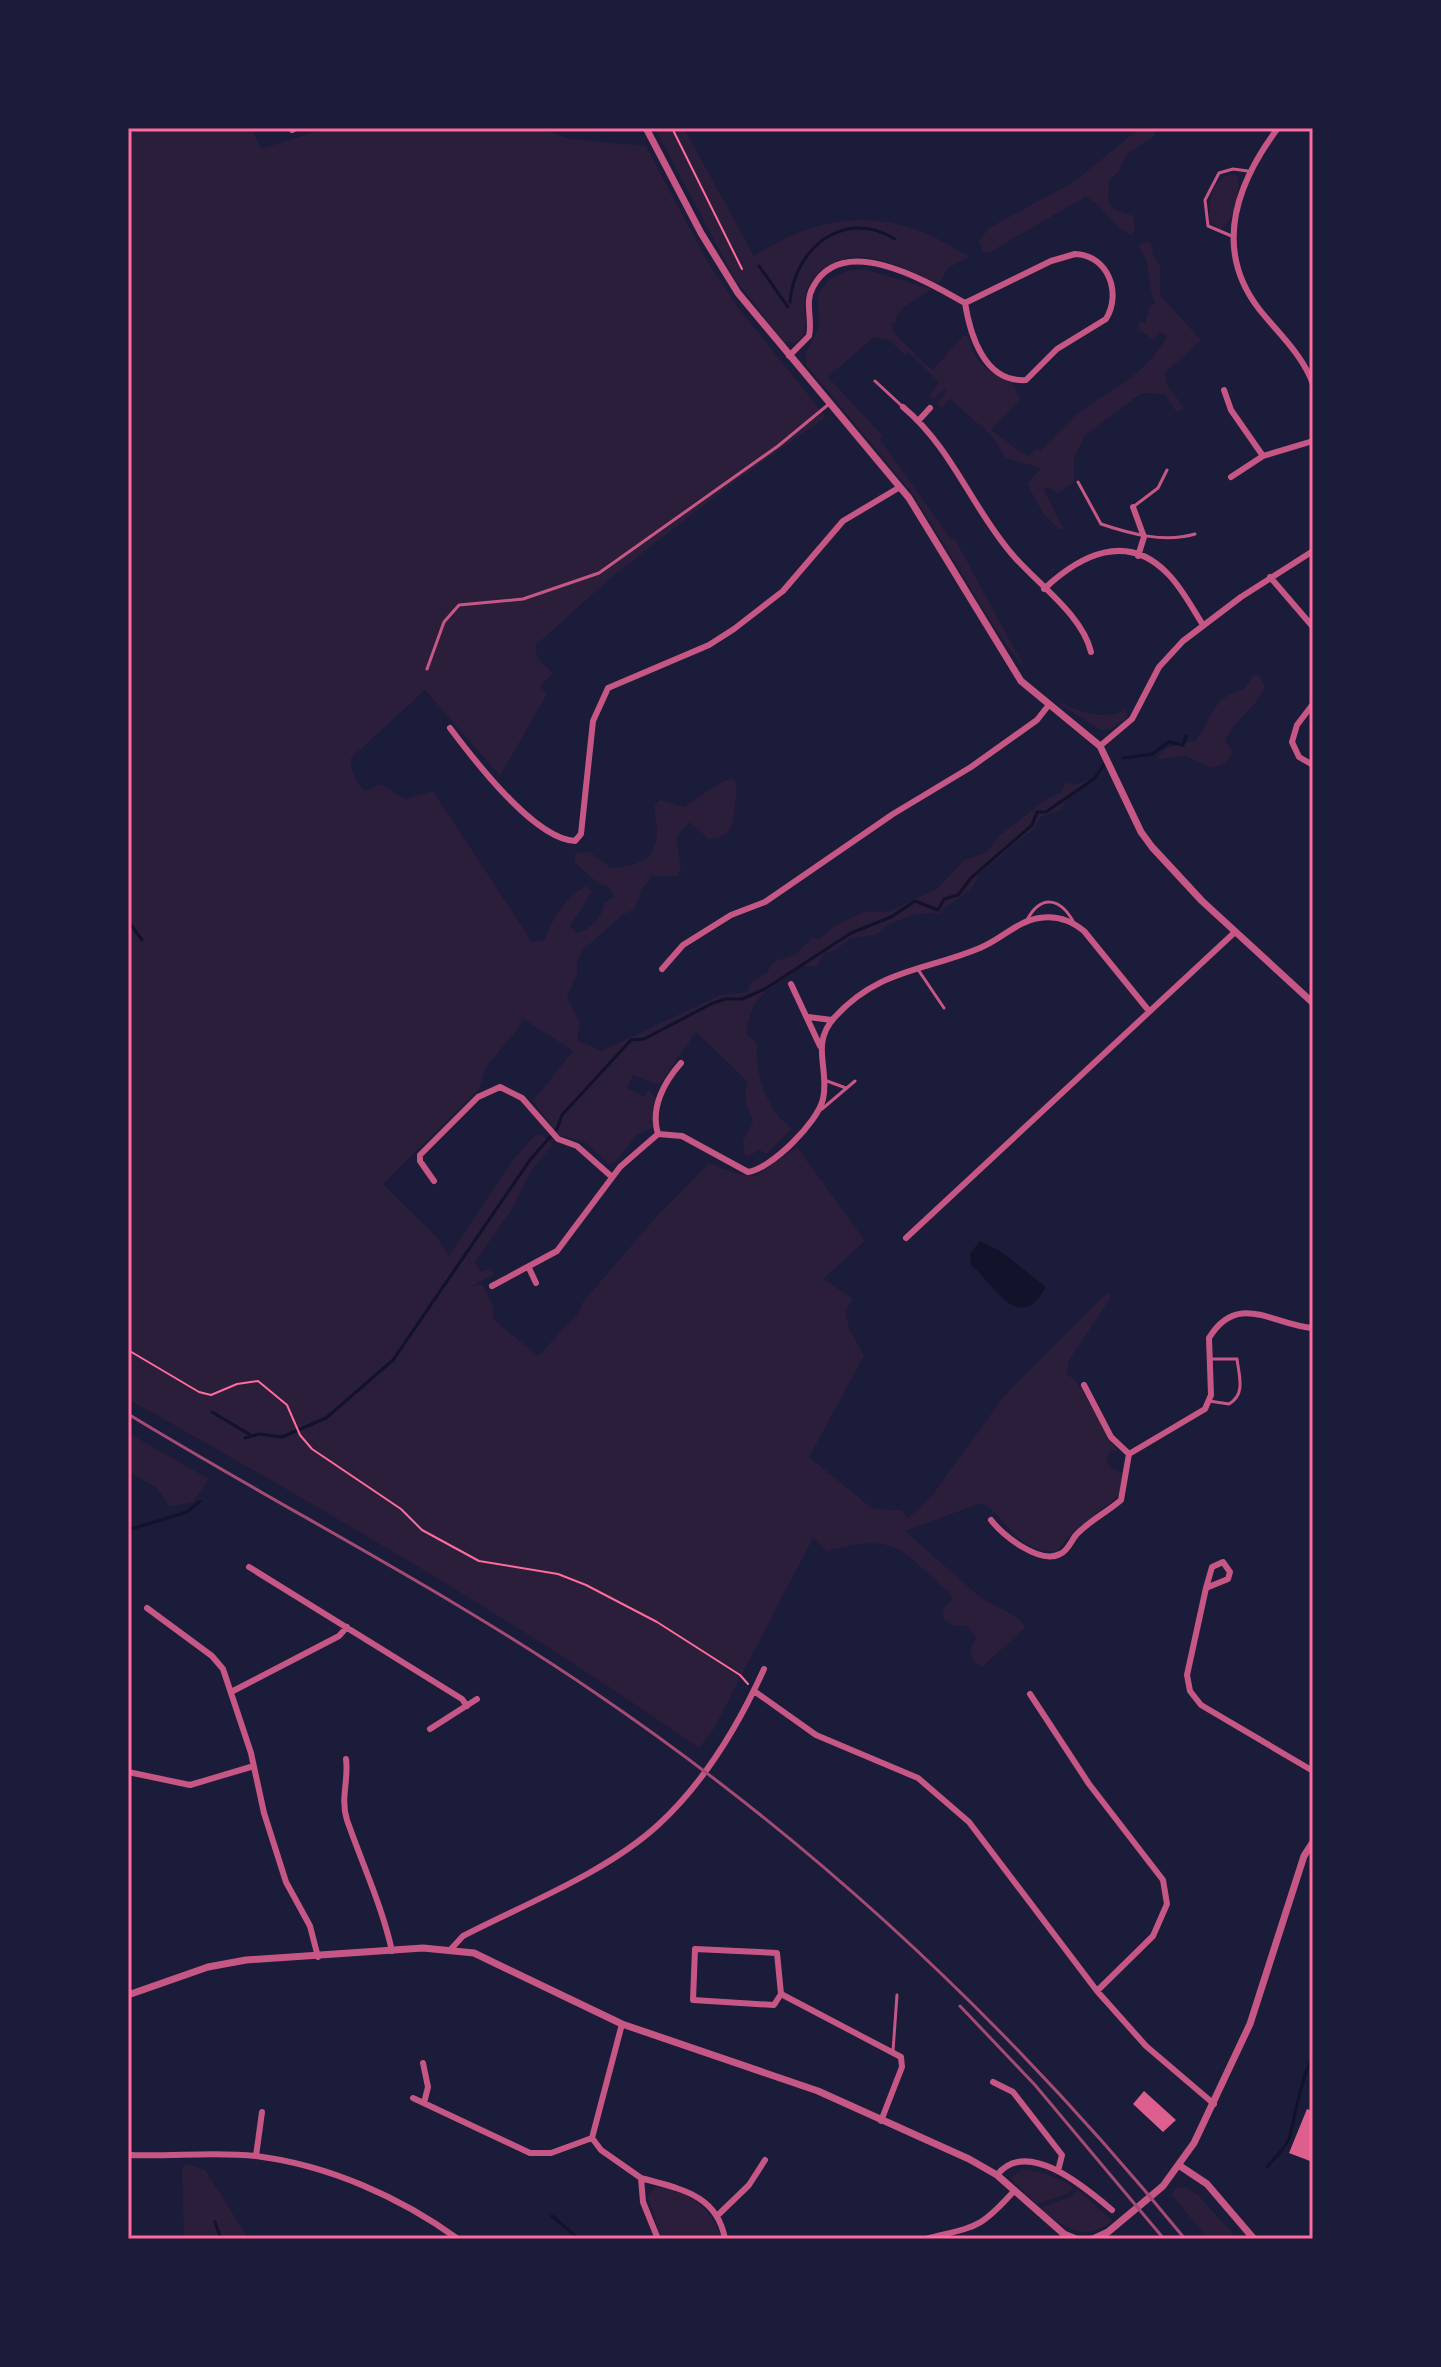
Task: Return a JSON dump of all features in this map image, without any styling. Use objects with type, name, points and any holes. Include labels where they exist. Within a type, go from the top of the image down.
[{"type":"street","points":[[646,128],[725,274],[789,356],[900,487],[1011,669],[1048,706],[1100,746],[1141,832],[1173,871],[1313,1003]]},
{"type":"street","points":[[1278,128],[1250,172],[1239,203],[1234,237],[1239,279],[1292,347],[1313,384]]},
{"type":"street","points":[[1075,254],[1093,257],[1108,273],[1112,285],[1112,310],[1106,319],[1057,349],[1026,380],[1012,378],[988,363],[972,337],[965,303],[1051,261],[1075,254]]},
{"type":"street","points":[[789,356],[809,336],[809,302],[813,287],[824,273],[843,263],[864,260],[885,265],[965,303]]},
{"type":"street","points":[[1224,390],[1231,410],[1263,456]]},
{"type":"street","points":[[903,407],[919,420],[949,455],[1005,544],[1081,629],[1091,652]]},
{"type":"street","points":[[919,420],[930,408]]},
{"type":"street","points":[[1231,477],[1263,456],[1313,441]]},
{"type":"street","points":[[450,728],[500,792],[555,834],[575,841],[581,834],[593,721],[608,688],[728,634],[783,591],[843,521],[900,487]]},
{"type":"street","points":[[1133,507],[1144,537],[1138,556]]},
{"type":"street","points":[[1044,589],[1071,565],[1093,553],[1106,551],[1138,556],[1166,571],[1203,625]]},
{"type":"street","points":[[1100,746],[1132,719],[1159,667],[1203,625],[1270,577],[1313,551]]},
{"type":"street","points":[[1270,577],[1313,627]]},
{"type":"street","points":[[1313,704],[1297,725],[1292,742],[1299,757],[1313,765]]},
{"type":"street","points":[[662,969],[683,945],[731,915],[765,902],[893,814],[971,767],[1037,720],[1048,706]]},
{"type":"street","points":[[820,1046],[832,1020],[888,977],[978,948],[1026,922],[1052,917],[1075,924],[1096,943],[1149,1011]]},
{"type":"street","points":[[906,1238],[1235,932]]},
{"type":"street","points":[[492,1286],[529,1268],[566,1243],[612,1177],[658,1134],[675,1133],[740,1169],[755,1171],[795,1140],[820,1110],[825,1080],[820,1046],[791,984]]},
{"type":"street","points":[[808,1017],[832,1020]]},
{"type":"street","points":[[658,1134],[655,1110],[668,1079],[681,1063]]},
{"type":"street","points":[[434,1181],[420,1161],[420,1155],[485,1092],[500,1087],[515,1093],[558,1139],[573,1143],[612,1177]]},
{"type":"street","points":[[529,1268],[536,1283]]},
{"type":"street","points":[[1129,1454],[1198,1416],[1209,1401],[1209,1338],[1236,1315],[1256,1312],[1293,1326],[1313,1328]]},
{"type":"street","points":[[1084,1385],[1111,1437],[1129,1454]]},
{"type":"street","points":[[991,1520],[1002,1532],[1034,1552],[1043,1556],[1063,1553],[1080,1532],[1121,1500],[1129,1454]]},
{"type":"street","points":[[1206,1588],[1228,1579],[1228,1566],[1223,1562],[1212,1567],[1206,1588],[1187,1675],[1190,1691],[1201,1705],[1313,1771]]},
{"type":"street","points":[[249,1567],[462,1699],[467,1706]]},
{"type":"street","points":[[147,1608],[212,1656],[223,1669],[283,1872],[294,1902],[310,1926],[318,1957]]},
{"type":"street","points":[[231,1692],[339,1636],[347,1627]]},
{"type":"street","points":[[451,1949],[463,1936],[564,1884],[640,1839],[683,1797],[720,1749],[764,1669]]},
{"type":"street","points":[[754,1691],[816,1735],[918,1778],[959,1813],[1097,1991],[1146,2046],[1214,2104]]},
{"type":"street","points":[[1030,1694],[1089,1784],[1163,1880],[1167,1904],[1153,1936],[1097,1991]]},
{"type":"street","points":[[430,1729],[477,1699]]},
{"type":"street","points":[[346,1759],[348,1771],[342,1788],[351,1826],[392,1951]]},
{"type":"street","points":[[128,1772],[190,1785],[254,1766]]},
{"type":"street","points":[[1093,2239],[1118,2224],[1180,2166],[1214,2104],[1250,2024],[1296,1878],[1313,1842]]},
{"type":"street","points":[[128,1995],[228,1962],[451,1949],[493,1961],[622,2024],[818,2091],[997,2175],[1064,2234],[1076,2239]]},
{"type":"street","points":[[695,1949],[777,1953],[781,1994],[774,2005],[693,2000],[695,1949]]},
{"type":"street","points":[[781,1994],[901,2057],[902,2067],[881,2121]]},
{"type":"street","points":[[592,2138],[622,2024]]},
{"type":"street","points":[[423,2063],[428,2087],[424,2103]]},
{"type":"street","points":[[993,2082],[1013,2092],[1062,2155],[1058,2171]]},
{"type":"street","points":[[413,2098],[530,2153],[551,2153],[592,2138]]},
{"type":"street","points":[[256,2156],[262,2112]]},
{"type":"street","points":[[592,2138],[601,2150],[641,2178],[671,2185],[705,2201],[719,2214],[725,2239]]},
{"type":"street","points":[[128,2155],[256,2156],[331,2173],[385,2197],[458,2239]]},
{"type":"street","points":[[719,2214],[749,2185],[765,2160]]},
{"type":"street","points":[[997,2175],[1006,2165],[1020,2161],[1058,2171],[1080,2183],[1112,2210]]},
{"type":"street","points":[[1180,2166],[1207,2184],[1254,2239]]},
{"type":"street","points":[[641,2178],[643,2202],[658,2239]]},
{"type":"street","points":[[926,2239],[979,2226],[1014,2191]]},
{"type":"lane","points":[[1234,237],[1208,226],[1205,200],[1219,173],[1233,169],[1250,172]]},
{"type":"lane","points":[[875,381],[903,407]]},
{"type":"lane","points":[[427,669],[444,622],[459,605],[468,601],[504,604],[599,573],[778,446],[829,404]]},
{"type":"lane","points":[[1133,507],[1158,488],[1167,470]]},
{"type":"lane","points":[[1078,482],[1098,521],[1144,537],[1182,538],[1195,534]]},
{"type":"lane","points":[[1026,922],[1040,903],[1050,900],[1060,903],[1075,924]]},
{"type":"lane","points":[[918,967],[923,980],[944,1008]]},
{"type":"lane","points":[[825,1080],[846,1088]]},
{"type":"lane","points":[[820,1110],[855,1081]]},
{"type":"lane","points":[[1209,1360],[1237,1359],[1240,1387],[1239,1395],[1229,1404],[1209,1401]]},
{"type":"lane","points":[[893,2051],[897,1995]]},
{"type":"path","points":[[672,128],[742,269]]},
{"type":"path","points":[[128,1350],[211,1395],[237,1384],[258,1381],[287,1405],[300,1435],[312,1449],[401,1509],[422,1530],[479,1561],[558,1574],[586,1585],[657,1622],[740,1675],[754,1691]]},
{"type":"shaded area","points":[[128,128],[251,128],[261,149],[327,128],[539,128],[570,139],[646,146],[707,261],[737,306],[826,417],[734,482],[614,575],[535,646],[538,659],[553,673],[540,686],[547,694],[500,776],[425,690],[351,758],[354,776],[366,791],[381,784],[405,799],[433,791],[532,942],[545,940],[561,909],[579,890],[587,886],[592,892],[570,926],[577,933],[595,922],[604,903],[614,897],[609,887],[599,884],[574,862],[575,853],[590,852],[611,868],[637,863],[654,848],[657,829],[655,804],[660,800],[684,807],[723,781],[733,778],[736,794],[728,832],[709,839],[690,822],[676,837],[681,869],[677,876],[652,876],[641,890],[635,909],[622,915],[583,950],[567,997],[580,1023],[577,1040],[602,1051],[720,995],[748,992],[750,984],[768,971],[773,962],[795,955],[813,937],[819,939],[834,926],[863,912],[888,912],[938,888],[964,860],[987,852],[999,836],[1045,800],[1062,792],[1065,782],[1074,785],[1093,778],[1067,799],[1061,810],[1041,817],[1033,829],[978,875],[967,893],[940,913],[916,914],[889,924],[875,935],[850,938],[836,950],[825,953],[817,966],[802,966],[758,999],[746,1033],[757,1044],[759,1073],[768,1100],[778,1116],[792,1128],[767,1154],[759,1150],[747,1157],[744,1154],[743,1141],[753,1122],[745,1099],[747,1081],[696,1032],[659,1085],[633,1075],[627,1088],[644,1096],[648,1089],[656,1098],[652,1112],[653,1127],[637,1135],[615,1162],[609,1164],[586,1143],[557,1134],[533,1101],[573,1051],[522,1018],[521,1025],[485,1068],[480,1088],[383,1184],[436,1236],[449,1256],[513,1160],[535,1135],[541,1134],[553,1145],[532,1169],[512,1209],[475,1262],[481,1272],[491,1268],[494,1275],[470,1287],[482,1284],[494,1308],[493,1319],[538,1356],[579,1313],[583,1302],[656,1217],[709,1163],[737,1174],[756,1176],[797,1147],[865,1241],[823,1279],[853,1299],[845,1311],[849,1328],[864,1356],[809,1457],[873,1509],[902,1510],[907,1519],[931,1497],[1004,1396],[1108,1292],[1111,1297],[1069,1360],[1067,1373],[1078,1384],[1117,1451],[1111,1451],[1106,1459],[1111,1468],[1124,1473],[1118,1496],[1072,1533],[1057,1551],[1043,1551],[1022,1541],[990,1508],[981,1503],[905,1531],[981,1598],[1020,1619],[1025,1628],[983,1666],[974,1662],[970,1651],[976,1637],[967,1626],[954,1626],[944,1619],[943,1609],[952,1600],[952,1595],[909,1556],[885,1545],[870,1544],[827,1551],[813,1538],[713,1730],[699,1748],[489,1610],[128,1399]]},
{"type":"shaded area","points":[[655,128],[684,128],[754,256],[781,240],[809,229],[835,222],[862,220],[915,229],[969,257],[948,268],[939,284],[882,260],[852,257],[837,261],[819,272],[808,286],[804,306],[806,324],[800,339],[794,343],[784,342],[734,278]]},
{"type":"shaded area","points":[[1140,128],[1157,128],[1154,136],[1126,155],[1119,171],[1109,180],[1108,200],[1114,209],[1133,216],[1135,230],[1132,235],[1119,228],[1097,204],[1085,197],[997,248],[987,253],[983,251],[979,241],[989,228],[1075,181]]},
{"type":"shaded area","points":[[1231,174],[1237,176],[1237,197],[1229,221],[1220,230],[1210,220],[1211,199],[1218,181]]},
{"type":"shaded area","points":[[1145,241],[1151,243],[1153,255],[1160,265],[1160,295],[1201,340],[1165,373],[1166,383],[1184,408],[1177,413],[1164,394],[1142,393],[1086,434],[1074,458],[1074,483],[1058,493],[1048,487],[1044,490],[1064,529],[1060,530],[1043,513],[1027,484],[1041,468],[1006,458],[991,435],[950,399],[942,408],[937,403],[947,391],[944,389],[933,400],[929,395],[939,382],[909,352],[905,355],[889,340],[874,337],[828,377],[882,435],[880,439],[950,538],[956,541],[1028,674],[998,633],[912,493],[807,366],[805,355],[819,327],[818,294],[829,280],[846,271],[864,269],[931,289],[904,307],[896,317],[898,321],[891,325],[897,336],[933,370],[963,336],[968,336],[979,360],[990,371],[1013,383],[1020,400],[991,430],[1028,457],[1037,448],[1040,451],[1080,412],[1138,372],[1158,351],[1167,336],[1159,332],[1154,340],[1137,329],[1139,322],[1145,323],[1150,306],[1155,303],[1145,259],[1138,246]]},
{"type":"shaded area","points":[[1254,675],[1260,676],[1265,687],[1229,733],[1225,741],[1233,753],[1226,763],[1212,768],[1186,756],[1159,759],[1158,756],[1167,748],[1196,740],[1219,703],[1244,689]]},
{"type":"shaded area","points":[[1048,697],[1096,714],[1115,714],[1125,710],[1128,717],[1111,729],[1101,730]]},
{"type":"shaded area","points":[[980,1241],[1000,1251],[1046,1287],[1036,1301],[1026,1307],[1016,1307],[997,1293],[971,1265],[970,1254]]},
{"type":"shaded area","points":[[128,1433],[209,1479],[193,1502],[169,1507],[158,1489],[128,1471]]},
{"type":"shaded area","points":[[186,2164],[205,2170],[249,2239],[184,2239],[182,2170]]},
{"type":"shaded area","points":[[1022,2169],[1047,2174],[1073,2186],[1068,2194],[1036,2204],[1010,2178]]},
{"type":"shaded area","points":[[655,2187],[677,2191],[697,2202],[712,2219],[721,2239],[662,2239],[647,2196]]},
{"type":"shaded area","points":[[1186,2187],[1199,2196],[1238,2239],[1208,2239],[1172,2195],[1176,2188]]},
{"type":"shaded area","points":[[1078,2190],[1113,2221],[1093,2231],[1075,2231],[1040,2208],[1070,2197]]},
{"type":"building","points":[[1144,2091],[1176,2120],[1163,2132],[1133,2104]]},
{"type":"building","points":[[1307,2109],[1313,2111],[1310,2161],[1289,2153]]},
{"type":"waterway","points":[[790,302],[801,265],[825,239],[840,231],[858,228],[876,230],[895,239]]},
{"type":"waterway","points":[[759,266],[788,307]]},
{"type":"waterway","points":[[1123,758],[1152,754],[1169,742],[1183,745],[1186,736]]},
{"type":"waterway","points":[[245,1438],[259,1434],[282,1437],[326,1418],[393,1360],[530,1160],[557,1129],[562,1115],[631,1040],[644,1039],[711,1004],[725,999],[742,999],[765,989],[851,933],[891,917],[915,901],[938,910],[944,899],[958,895],[971,878],[1032,825],[1037,812],[1046,812],[1095,778],[1104,764]]},
{"type":"waterway","points":[[128,921],[142,940]]},
{"type":"waterway","points":[[212,1412],[249,1434]]},
{"type":"waterway","points":[[128,1530],[187,1512],[200,1501]]},
{"type":"waterway","points":[[1267,2167],[1289,2140],[1302,2084],[1313,2057]]},
{"type":"waterway","points":[[552,2216],[579,2239]]},
{"type":"waterway","points":[[215,2222],[221,2239]]},
{"type":"railway","points":[[128,1414],[422,1584],[538,1655],[677,1751],[757,1812],[910,1944],[982,2014],[1120,2162],[1185,2239]]},
{"type":"railway","points":[[960,2006],[1035,2085],[1164,2239]]}]
